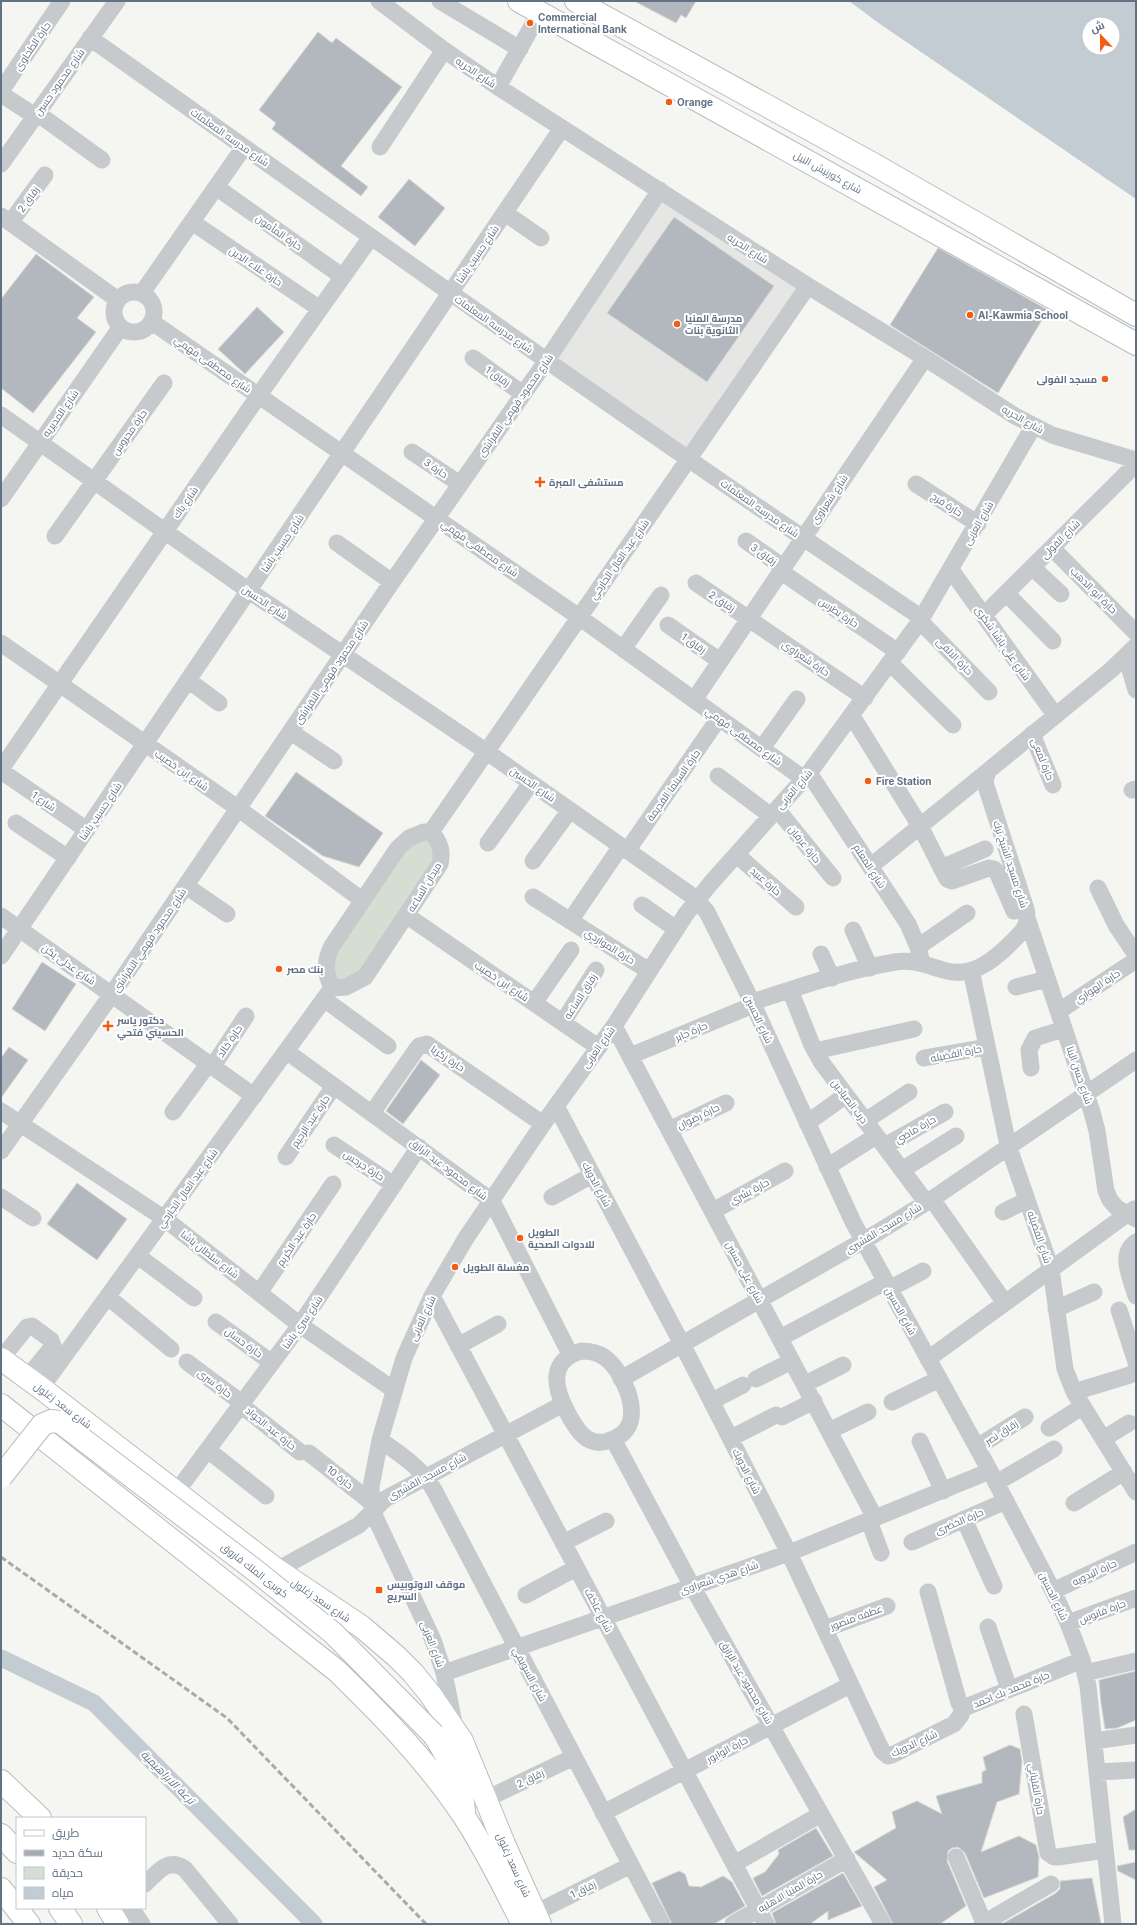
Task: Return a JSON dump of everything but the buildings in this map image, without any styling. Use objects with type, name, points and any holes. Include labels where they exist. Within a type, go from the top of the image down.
[{"type":"main road","name":"شارع كورنيش النيل","points":[[519,1],[1136,344]]},
{"type":"main road","points":[[576,1],[873,164],[1136,315]]},
{"type":"main road","name":"شارع سعد زغلول","points":[[1,1359],[177,1491],[277,1570],[362,1627],[396,1656],[430,1694],[455,1728],[468,1754],[533,1920]]},
{"type":"main road","name":"شارع سعد زغلول","points":[[1,1406],[337,1671],[382,1716],[424,1762],[464,1816],[533,1920]]},
{"type":"main road","name":"كوبرى الملك فاروق","points":[[1,1478],[42,1425],[50,1421],[60,1422],[256,1571],[333,1633],[434,1735],[450,1760],[459,1782],[464,1816]]},
{"type":"main road","points":[[424,1762],[440,1765],[450,1760],[455,1750],[455,1728]]},
{"type":"main road","points":[[1,1781],[39,1817]]},
{"type":"main road","points":[[1,1835],[16,1851]]},
{"type":"main road","points":[[1,1889],[16,1907]]},
{"type":"main road","points":[[18,1909],[30,1924]]},
{"type":"main road","points":[[61,1909],[71,1924]]},
{"type":"main road","points":[[109,1909],[118,1924]]},
{"type":"street","name":"حارة الطحاوى","points":[[1,92],[62,1]]},
{"type":"street","name":"شارع محمود حسين","points":[[1,164],[117,1]]},
{"type":"street","name":"شارع الحريه","points":[[379,1],[444,50],[498,87],[808,286],[1033,427],[1071,442],[1136,460]]},
{"type":"street","points":[[440,1],[520,49]]},
{"type":"street","points":[[498,87],[540,12]]},
{"type":"street","name":"شارع مدرسه المعلمات","points":[[90,38],[450,293],[921,619]]},
{"type":"street","points":[[380,147],[444,50]]},
{"type":"street","points":[[1,92],[102,160]]},
{"type":"street","name":"شارع حسيب باشا","points":[[1,956],[562,128]]},
{"type":"street","points":[[142,293],[244,147]]},
{"type":"street","name":"زقاق 2","points":[[6,219],[45,176]]},
{"type":"street","name":"حارة المأمون","points":[[216,187],[343,276]]},
{"type":"street","name":"شارع محمود فهمي النقراشى","points":[[1,1151],[112,994],[392,582],[547,360],[660,190]]},
{"type":"street","points":[[505,212],[541,238]]},
{"type":"street","points":[[6,219],[118,300]]},
{"type":"street","name":"حارة علاء الدين","points":[[192,222],[320,309]]},
{"type":"street","name":"شارع باك","points":[[1,770],[259,395],[371,237]]},
{"type":"street","name":"شارع عبد العال الجارحي","points":[[431,832],[808,286]]},
{"type":"street","points":[[129,292],[142,293],[149,298],[153,305],[154,314],[152,322],[148,327],[138,332],[125,331],[116,323],[113,311],[118,300],[129,292]]},
{"type":"street","name":"شارع مصطفى فهمي","points":[[152,322],[579,617],[762,748],[806,776]]},
{"type":"street","name":"شارع المديريه","points":[[1,499],[120,328]]},
{"type":"street","name":"زقاق 1","points":[[473,358],[523,394]]},
{"type":"street","name":"شارع شعراوى","points":[[694,700],[781,569],[925,358]]},
{"type":"street","name":"حارة محروس","points":[[55,536],[164,383]]},
{"type":"street","name":"شارع الحسين","points":[[1,415],[249,591],[487,752],[624,848],[697,900],[707,912],[752,1003],[862,1241],[977,1447],[1053,1591],[1068,1623],[1083,1666],[1094,1741],[1112,1924]]},
{"type":"street","name":"شارع العزبى","points":[[455,1728],[444,1673],[434,1640],[372,1506],[372,1487],[380,1440],[394,1390],[416,1327],[432,1296],[466,1238],[543,1124],[614,1026],[676,929],[697,900],[806,776],[852,716],[921,619],[978,524],[1033,427]]},
{"type":"street","name":"حارة 3","points":[[412,452],[460,484]]},
{"type":"street","name":"شارع الفولى","points":[[984,615],[1136,464]]},
{"type":"street","name":"حارة فرج","points":[[916,484],[978,524]]},
{"type":"street","name":"زقاق 3","points":[[746,541],[781,569]]},
{"type":"street","points":[[337,543],[392,582]]},
{"type":"street","name":"حارة ابو الدهب","points":[[1052,548],[1136,633]]},
{"type":"street","points":[[1032,568],[1061,594]]},
{"type":"street","name":"حارة بطرس","points":[[781,569],[894,657],[953,725]]},
{"type":"street","name":"شارع على باشا شكرى","points":[[951,570],[1055,715]]},
{"type":"street","name":"زقاق 2","points":[[696,583],[748,619]]},
{"type":"street","points":[[1006,593],[1053,641]]},
{"type":"street","points":[[623,649],[661,594]]},
{"type":"street","name":"حارة شعراوى","points":[[748,619],[865,698]]},
{"type":"street","name":"حارة الالفى","points":[[921,619],[989,692]]},
{"type":"street","name":"زقاق 1","points":[[668,625],[720,661]]},
{"type":"street","name":"شارع ابن خصيب","points":[[1,643],[239,809],[362,900]]},
{"type":"street","points":[[871,866],[988,771],[1131,651]]},
{"type":"street","points":[[1131,651],[1135,682]]},
{"type":"street","points":[[188,680],[219,703]]},
{"type":"street","points":[[762,748],[797,699]]},
{"type":"street","points":[[852,716],[920,826],[946,879],[950,881],[989,868],[994,869],[997,872],[1013,910],[1027,915]]},
{"type":"street","name":"حارة السينما القديمة","points":[[624,848],[719,718]]},
{"type":"street","points":[[291,732],[334,761]]},
{"type":"street","name":"حارة لمعى","points":[[1032,734],[1053,785]]},
{"type":"street","name":"شارع 1","points":[[1,770],[86,830]]},
{"type":"street","name":"شارع مسجد الشيخ ترك","points":[[752,1003],[832,978],[920,955],[944,970],[955,972],[971,970],[988,964],[1025,930],[1027,915],[986,786],[985,781],[988,771]]},
{"type":"street","name":"حارة عرفان","points":[[718,776],[774,813],[833,878]]},
{"type":"street","name":"شارع المعلم","points":[[806,776],[871,866],[908,924],[920,955]]},
{"type":"street","points":[[488,843],[530,782]]},
{"type":"street","points":[[533,861],[570,810]]},
{"type":"street","points":[[16,823],[68,858]]},
{"type":"street","points":[[388,1046],[328,994],[326,971],[328,954],[362,900],[403,842],[416,834],[431,832]]},
{"type":"street","name":"ميدان الساعه","points":[[328,994],[365,977],[440,864],[442,855],[441,847],[431,832]]},
{"type":"street","points":[[570,921],[624,848]]},
{"type":"street","points":[[941,868],[984,849]]},
{"type":"street","name":"حارة عبيد","points":[[737,855],[796,907]]},
{"type":"street","points":[[186,886],[226,914]]},
{"type":"street","points":[[1098,888],[1116,925],[1136,955]]},
{"type":"street","name":"حارة المواردي","points":[[533,897],[649,971]]},
{"type":"street","points":[[642,905],[676,929]]},
{"type":"street","points":[[920,955],[967,914]]},
{"type":"street","name":"شارع ابن خصيب","points":[[406,915],[598,1047]]},
{"type":"street","name":"شارع حسن البنا","points":[[1027,915],[1086,1093],[1097,1131],[1106,1191],[1110,1200],[1133,1214]]},
{"type":"street","name":"شارع عدلى يكن","points":[[1,916],[254,1096]]},
{"type":"street","points":[[852,930],[870,968]]},
{"type":"street","points":[[534,1003],[571,950]]},
{"type":"street","points":[[821,954],[832,978]]},
{"type":"street","name":"حارة الهواري","points":[[1059,1011],[1136,960]]},
{"type":"street","name":"زقاق الساعه","points":[[563,1022],[596,970]]},
{"type":"street","name":"شارع الفضيله","points":[[971,970],[1008,1145],[1050,1269],[1062,1357],[1079,1399],[1136,1492]]},
{"type":"street","points":[[1016,987],[1047,979]]},
{"type":"street","name":"درب الصيادين","points":[[790,990],[815,1050],[880,1141],[902,1170],[929,1200],[1005,1303]]},
{"type":"street","name":"شارع عبد العال الجارحي","points":[[34,1383],[108,1297],[328,994]]},
{"type":"street","name":"حارة جابر","points":[[630,1056],[752,1003]]},
{"type":"street","name":"حارة خالد","points":[[173,1112],[246,1016]]},
{"type":"street","name":"شارع على حسنين","points":[[614,1026],[814,1401],[872,1519],[881,1554]]},
{"type":"street","points":[[815,1050],[914,1029]]},
{"type":"street","points":[[1031,1068],[1029,1050],[1035,1038],[1064,1029]]},
{"type":"street","name":"حارة زكريا","points":[[372,1113],[416,1050],[422,1044],[426,1044],[543,1124]]},
{"type":"street","name":"حارة الفضيله","points":[[924,1058],[987,1047]]},
{"type":"street","name":"شارع محمود عبد الرازق","points":[[286,1052],[492,1201],[570,1354]]},
{"type":"street","name":"شارع مسجد القشيرى","points":[[621,1379],[862,1241],[929,1200],[1008,1145],[1136,1060]]},
{"type":"street","name":"حارة عبد الرحيم","points":[[286,1157],[334,1086]]},
{"type":"street","points":[[865,1121],[909,1092]]},
{"type":"street","points":[[807,1123],[846,1095]]},
{"type":"street","name":"حارة رضوان","points":[[669,1130],[726,1103]]},
{"type":"street","name":"شارع الدويك","points":[[556,1106],[731,1438],[789,1553],[882,1751],[888,1756],[892,1755],[954,1724],[961,1715],[962,1706]]},
{"type":"street","name":"شارع سلطان باشا","points":[[1,1111],[165,1219],[300,1325],[394,1390]]},
{"type":"street","name":"حارة ماضي","points":[[827,1167],[945,1112]]},
{"type":"street","points":[[902,1170],[956,1136]]},
{"type":"street","name":"حارة جرجس","points":[[334,1145],[394,1185]]},
{"type":"street","name":"شارع سرى باشا","points":[[177,1491],[300,1325],[419,1147]]},
{"type":"street","name":"حارة بشري","points":[[712,1211],[785,1172]]},
{"type":"street","points":[[552,1196],[592,1175]]},
{"type":"street","name":"حارة عبد الكريم","points":[[259,1293],[333,1184]]},
{"type":"street","points":[[1,1197],[33,1218]]},
{"type":"street","points":[[1003,1212],[1027,1200]]},
{"type":"street","points":[[928,1359],[1050,1269],[1133,1214]]},
{"type":"street","points":[[1136,1242],[1128,1248],[1126,1255],[1136,1296]]},
{"type":"street","points":[[138,1256],[194,1298]]},
{"type":"street","points":[[780,1338],[887,1286],[923,1271]]},
{"type":"street","points":[[1056,1309],[1094,1292]]},
{"type":"street","name":"شارع عاكف","points":[[432,1296],[762,1917]]},
{"type":"street","points":[[108,1297],[171,1349]]},
{"type":"street","points":[[1119,1310],[1136,1362]]},
{"type":"street","name":"حارة حسان","points":[[216,1322],[272,1363]]},
{"type":"street","points":[[458,1346],[498,1324]]},
{"type":"street","points":[[1,1359],[27,1327],[32,1326],[51,1340],[53,1346],[34,1383]]},
{"type":"street","points":[[581,1351],[593,1352],[604,1356],[621,1379],[630,1400],[632,1417],[624,1433],[601,1443],[594,1442],[583,1436],[574,1426],[558,1391],[557,1375],[564,1360],[570,1354],[581,1351]]},
{"type":"street","points":[[712,1401],[792,1361]]},
{"type":"street","name":"حارة سرى","points":[[187,1362],[242,1404]]},
{"type":"street","points":[[805,1384],[843,1365]]},
{"type":"street","points":[[1049,1428],[1079,1399],[1130,1375],[1136,1370]]},
{"type":"street","points":[[892,1402],[938,1379]]},
{"type":"street","points":[[731,1438],[814,1401]]},
{"type":"street","name":"حارة عبد الجواد","points":[[242,1404],[305,1452]]},
{"type":"street","name":"شارع مسجد القشيرى","points":[[277,1570],[359,1525],[372,1506],[564,1404]]},
{"type":"street","points":[[829,1431],[868,1412]]},
{"type":"street","name":"زقاق نصر","points":[[977,1447],[1024,1417]]},
{"type":"street","points":[[1103,1439],[1129,1423]]},
{"type":"street","name":"شارع محمود عبد الرازق","points":[[613,1439],[692,1586],[883,1924]]},
{"type":"street","name":"شارع السويفي","points":[[380,1440],[416,1466],[426,1476],[662,1924]]},
{"type":"street","points":[[920,1441],[943,1490]]},
{"type":"street","name":"شارع هدي شعراوى","points":[[444,1673],[789,1553],[943,1490],[993,1477],[1054,1449]]},
{"type":"street","points":[[208,1450],[266,1496]]},
{"type":"street","name":"حارة 10","points":[[305,1452],[372,1506]]},
{"type":"street","points":[[1074,1503],[1124,1472]]},
{"type":"street","name":"حارة الخضرى","points":[[912,1542],[1006,1501]]},
{"type":"street","points":[[964,1519],[994,1586]]},
{"type":"street","points":[[563,1543],[606,1521]]},
{"type":"street","name":"حارة البدويه","points":[[1053,1591],[1136,1552]]},
{"type":"street","points":[[526,1594],[576,1568]]},
{"type":"street","name":"حارة محمد بك احمد","points":[[928,1592],[959,1703],[962,1706],[966,1707],[1009,1689],[1083,1666],[1136,1661]]},
{"type":"street","name":"حارة فانوس","points":[[1068,1623],[1136,1598]]},
{"type":"street","name":"عطفه منصور","points":[[825,1629],[887,1606]]},
{"type":"street","points":[[988,1626],[1009,1689]]},
{"type":"street","name":"حارة الوابور","points":[[604,1813],[850,1685]]},
{"type":"street","name":"حارة القلياني","points":[[1024,1714],[1047,1849],[1051,1855],[1058,1857],[1105,1850]]},
{"type":"street","points":[[1094,1741],[1136,1734]]},
{"type":"street","name":"زقاق 2","points":[[486,1799],[574,1757]]},
{"type":"street","points":[[1097,1772],[1136,1770]]},
{"type":"street","points":[[734,1864],[821,1814]]},
{"type":"street","points":[[956,1857],[983,1923],[1051,1884]]},
{"type":"street","name":"حارة المنيا الاهليه","points":[[733,1924],[762,1917],[846,1858]]},
{"type":"street","points":[[146,1883],[163,1867],[170,1864],[178,1864],[185,1869],[230,1924]]},
{"type":"street","name":"زقاق 1","points":[[533,1920],[631,1865]]},
{"type":"street","points":[[132,1909],[142,1924]]},
{"type":"shaded area","name":"مدرسة المنيا الثانوية بنات","points":[[660,192],[806,287],[688,457],[549,360]]},
{"type":"green space","points":[[429,838],[436,857],[362,973],[334,983],[332,957],[408,844]]},
{"type":"water","points":[[849,1],[1136,1],[1136,199],[880,24]]},
{"type":"waterway","name":"ترعة الابراهيمية","points":[[1,1658],[94,1703],[314,1924]]},
{"type":"railway","points":[[1,1557],[227,1718],[426,1924]]},
{"type":"place","name":"Commercial International Bank","points":[[530,23]]},
{"type":"place","name":"Orange","points":[[669,102]]},
{"type":"place","name":"Al-Kawmia School","points":[[970,315]]},
{"type":"place","name":"مدرسة المنيا الثانوية بنات","points":[[677,324]]},
{"type":"place","name":"مسجد الفولى","points":[[1105,379]]},
{"type":"place","name":"مستشفى المبرة","points":[[540,482]]},
{"type":"place","name":"Fire Station","points":[[868,781]]},
{"type":"place","name":"بنك مصر","points":[[279,969]]},
{"type":"place","name":"دكتور ياسر الحسيني فتحي","points":[[108,1026]]},
{"type":"place","name":"الطويل للادوات الصحية","points":[[520,1238]]},
{"type":"place","name":"مغسلة الطويل","points":[[455,1267]]},
{"type":"place","name":"موقف الاوتوبيس السريع","points":[[379,1590]]}]
